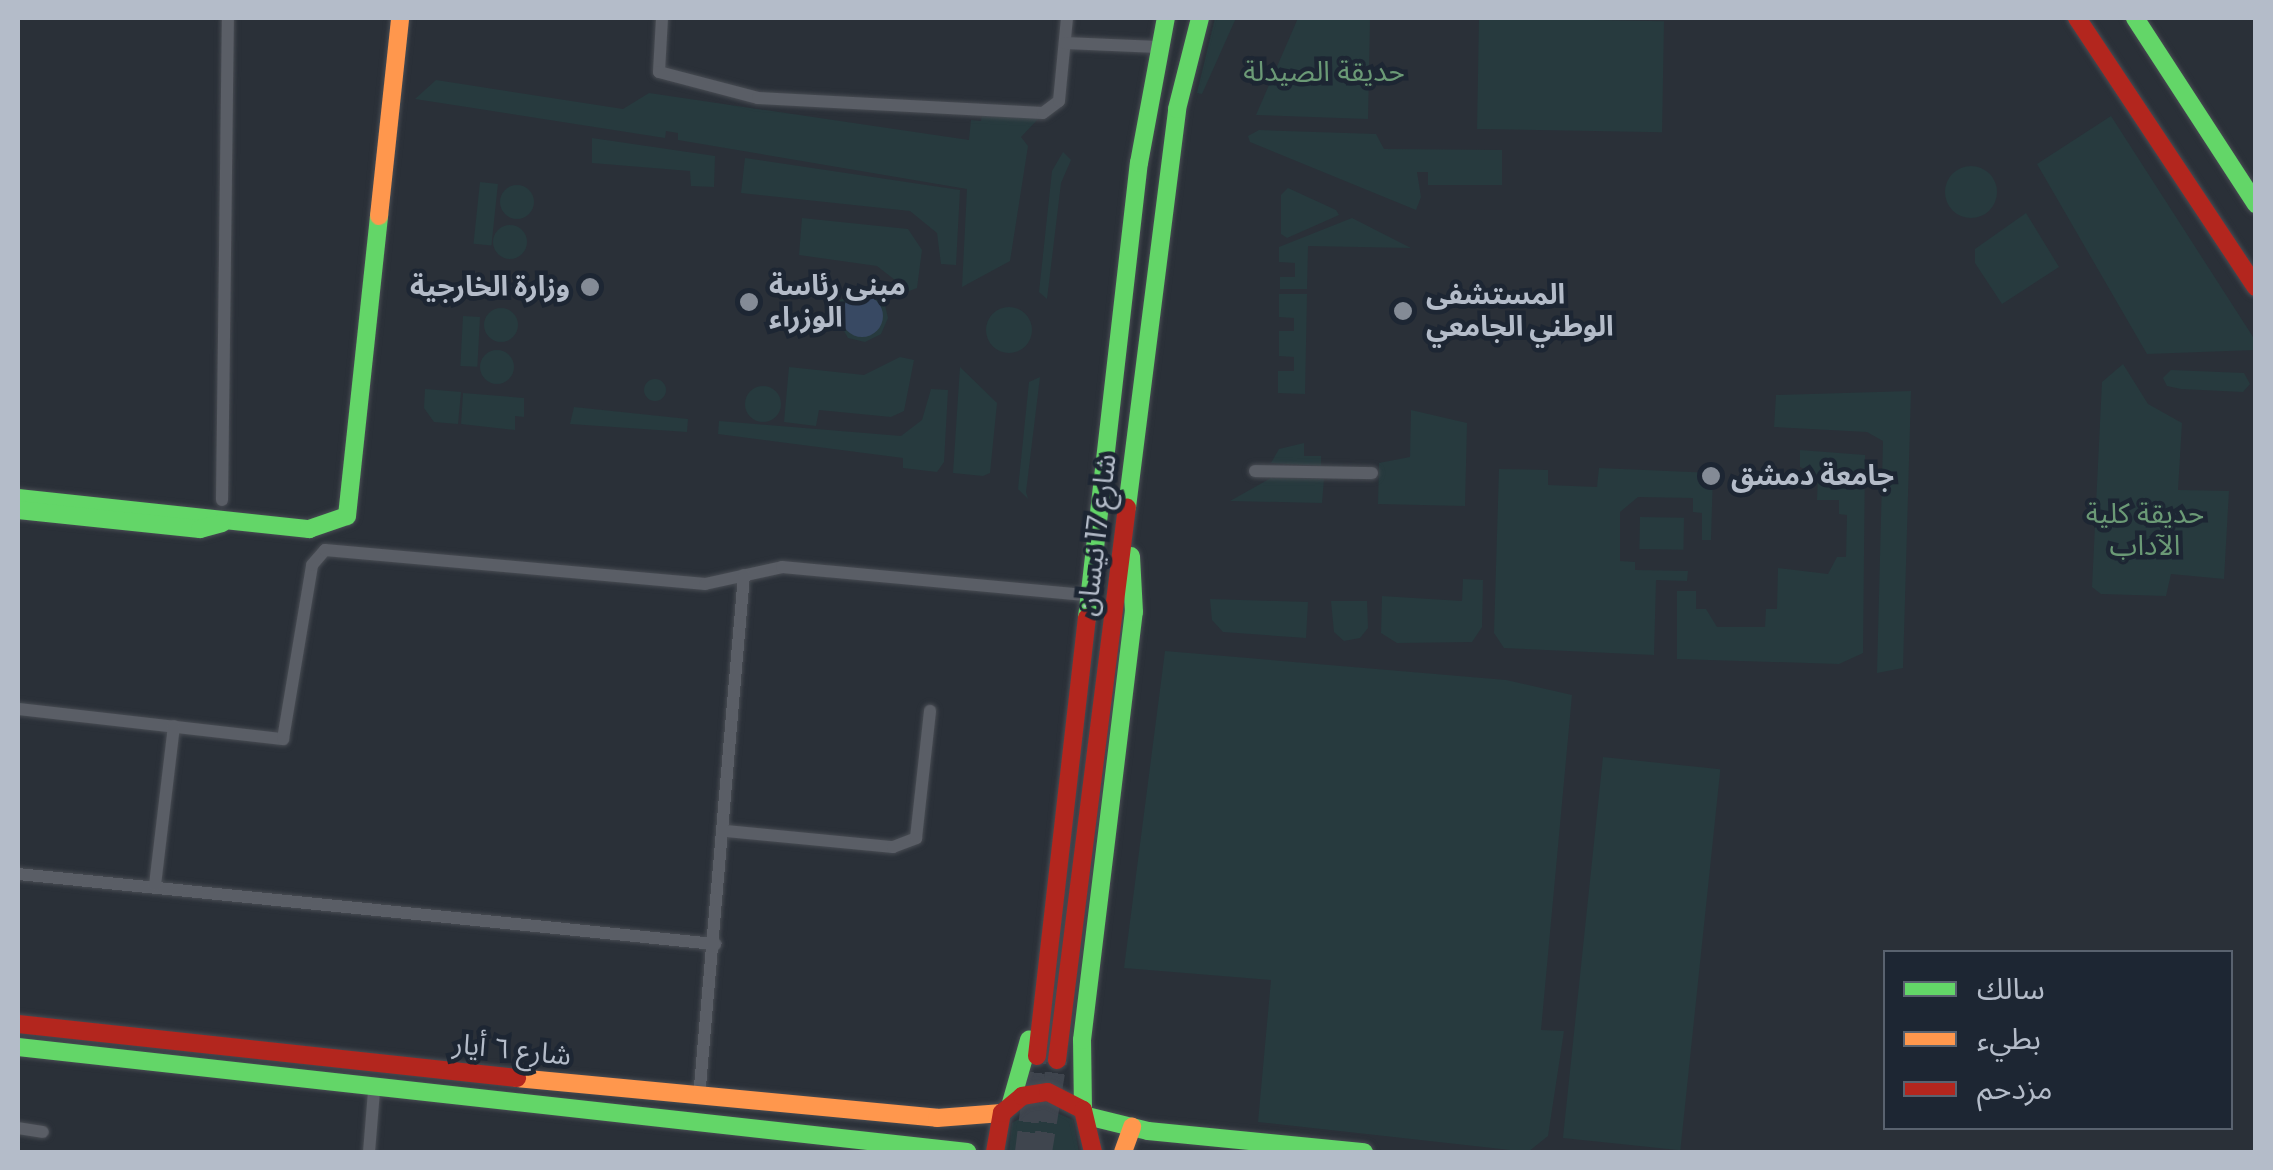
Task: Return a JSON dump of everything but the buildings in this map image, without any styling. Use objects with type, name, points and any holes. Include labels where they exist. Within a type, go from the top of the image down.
[{"type":"main road","points":[[18,498],[197,514],[222,523],[309,529],[340,522],[352,508],[400,18]]},
{"type":"main road","name":"شارع 17 نيسان","points":[[1038,1056],[1139,164],[1166,18]]},
{"type":"main road","name":"شارع 17 نيسان","points":[[1057,1060],[1177,109],[1200,18]]},
{"type":"main road","points":[[2077,18],[2256,287]]},
{"type":"main road","points":[[2135,18],[2256,204]]},
{"type":"main road","points":[[18,510],[200,529],[222,523]]},
{"type":"main road","points":[[1093,1152],[1085,1113],[1082,1040],[1134,612],[1126,533]]},
{"type":"main road","points":[[994,1152],[1029,1038],[1078,640],[1092,600]]},
{"type":"main road","name":"شارع ٦ أيار","points":[[18,1024],[699,1098],[936,1118],[1006,1108],[1048,1092],[1085,1113]]},
{"type":"main road","name":"شارع ٦ أيار","points":[[18,1047],[374,1091],[967,1152]]},
{"type":"main road","points":[[837,1140],[841,1110]]},
{"type":"main road","points":[[1085,1113],[1132,1127],[1364,1152]]},
{"type":"main road","points":[[1123,1152],[1132,1127]]},
{"type":"street","points":[[222,500],[228,18]]},
{"type":"street","points":[[662,18],[659,72],[758,98],[852,106],[1043,113],[1059,101],[1068,18]]},
{"type":"street","points":[[1065,43],[1158,48]]},
{"type":"street","points":[[1256,470],[1372,473]]},
{"type":"street","points":[[18,709],[283,740],[312,566],[326,550],[705,584],[782,567],[1092,600]]},
{"type":"street","points":[[699,1098],[726,831],[744,575]]},
{"type":"street","points":[[726,831],[894,846],[916,838],[930,712]]},
{"type":"street","points":[[154,885],[174,726]]},
{"type":"street","points":[[18,874],[715,944]]},
{"type":"street","points":[[369,1152],[374,1091]]},
{"type":"street","points":[[18,1128],[43,1132]]},
{"type":"green space","points":[[1215,18],[1236,18],[1202,94],[1197,93]]},
{"type":"green space","name":"حديقة الصيدلة","points":[[1298,18],[1370,18],[1368,119],[1256,115]]},
{"type":"green space","points":[[1479,18],[1664,21],[1662,132],[1477,129]]},
{"type":"green space","points":[[436,80],[623,109],[649,93],[969,140],[971,120],[981,121],[982,113],[1039,118],[1021,137],[1028,146],[1010,261],[962,287],[967,189],[678,140],[678,133],[666,131],[665,138],[415,99]]},
{"type":"green space","points":[[2111,116],[2255,340],[2255,350],[2147,354],[2037,164]]},
{"type":"green space","points":[[1259,130],[1376,134],[1384,149],[1502,150],[1502,185],[1428,185],[1428,172],[1417,172],[1421,197],[1416,210],[1250,142],[1248,136]]},
{"type":"green space","points":[[592,138],[715,156],[714,187],[691,186],[690,171],[592,163]]},
{"type":"green space","points":[[1063,152],[1071,160],[1061,183],[1047,299],[1039,292],[1052,171]]},
{"type":"green space","points":[[745,158],[960,190],[956,265],[941,264],[937,233],[910,211],[741,193]]},
{"type":"green space","points":[[1971,166],[1990,173],[1997,192],[1990,211],[1971,218],[1952,211],[1945,192],[1952,173]]},
{"type":"green space","points":[[480,182],[498,184],[491,246],[474,244]]},
{"type":"green space","points":[[517,185],[529,190],[534,202],[529,214],[517,219],[505,214],[500,202],[505,190]]},
{"type":"green space","points":[[1288,188],[1336,210],[1339,215],[1287,238],[1281,234],[1281,195]]},
{"type":"green space","points":[[2026,213],[2059,267],[2002,304],[1975,263],[1975,249]]},
{"type":"green space","points":[[802,218],[908,229],[922,250],[917,288],[909,291],[877,266],[799,255]]},
{"type":"green space","points":[[1352,218],[1411,248],[1308,246],[1307,289],[1280,289],[1280,277],[1295,277],[1295,263],[1279,262],[1279,247]]},
{"type":"green space","points":[[510,225],[522,230],[527,242],[522,254],[510,259],[498,254],[493,242],[498,230]]},
{"type":"green space","points":[[862,289],[884,301],[888,318],[881,334],[865,342],[848,338],[836,317],[840,300]]},
{"type":"green space","points":[[1279,294],[1307,294],[1305,394],[1278,393],[1278,371],[1294,371],[1294,357],[1279,356],[1279,331],[1294,331],[1294,318],[1279,317]]},
{"type":"green space","points":[[1009,307],[1025,314],[1032,330],[1025,346],[1009,353],[993,346],[986,330],[993,314]]},
{"type":"green space","points":[[501,308],[513,313],[518,325],[513,337],[501,342],[489,337],[484,325],[489,313]]},
{"type":"green space","points":[[463,316],[480,317],[477,367],[460,366]]},
{"type":"green space","points":[[497,350],[509,355],[514,367],[509,379],[497,384],[485,379],[480,367],[485,355]]},
{"type":"green space","points":[[900,357],[914,360],[904,411],[891,417],[819,410],[816,426],[784,422],[789,367],[864,375]]},
{"type":"green space","name":"حديقة كلية الآداب","points":[[2123,364],[2148,404],[2182,423],[2178,490],[2229,491],[2224,579],[2171,574],[2166,596],[2101,594],[2092,587],[2102,382]]},
{"type":"green space","points":[[960,367],[997,403],[990,473],[983,476],[953,473]]},
{"type":"green space","points":[[2171,370],[2244,373],[2250,384],[2243,392],[2181,389],[2167,386],[2163,378]]},
{"type":"green space","points":[[1040,377],[1028,499],[1018,489],[1029,382]]},
{"type":"green space","points":[[655,379],[663,382],[663,398],[655,401],[647,398],[644,390],[647,382]]},
{"type":"green space","points":[[763,386],[776,391],[781,404],[776,417],[763,422],[750,417],[745,404],[750,391]]},
{"type":"green space","points":[[425,389],[461,392],[458,424],[434,422],[424,408]]},
{"type":"green space","points":[[931,389],[948,390],[944,462],[937,472],[903,468],[903,458],[718,434],[719,421],[901,436],[922,420]]},
{"type":"green space","points":[[1911,391],[1903,668],[1877,673],[1883,441],[1867,432],[1774,427],[1776,395]]},
{"type":"green space","points":[[463,393],[524,398],[524,417],[515,416],[515,430],[461,424]]},
{"type":"green space","points":[[574,407],[688,419],[687,432],[570,424]]},
{"type":"green space","points":[[1411,410],[1467,423],[1465,506],[1378,504],[1379,463],[1410,457]]},
{"type":"green space","points":[[1304,443],[1304,456],[1321,456],[1321,466],[1271,463],[1279,449]]},
{"type":"green space","points":[[1800,450],[1865,455],[1863,653],[1839,664],[1677,659],[1677,591],[1696,591],[1696,609],[1706,609],[1717,627],[1765,627],[1766,609],[1777,609],[1778,568],[1828,574],[1837,557],[1846,557],[1847,515],[1839,514],[1839,500],[1817,500],[1818,475],[1800,467]]},
{"type":"green space","points":[[1599,468],[1713,473],[1711,540],[1702,540],[1702,513],[1693,512],[1693,498],[1638,497],[1620,512],[1620,561],[1635,562],[1635,570],[1688,571],[1687,581],[1656,580],[1654,655],[1504,648],[1494,633],[1499,469],[1548,470],[1548,485],[1597,487]]},
{"type":"green space","points":[[1271,478],[1324,479],[1322,503],[1230,501]]},
{"type":"green space","points":[[1640,517],[1684,518],[1683,550],[1639,549]]},
{"type":"green space","points":[[1463,579],[1483,580],[1482,627],[1472,642],[1397,643],[1381,633],[1382,596],[1462,601]]},
{"type":"green space","points":[[1210,599],[1308,602],[1306,638],[1223,632],[1212,620]]},
{"type":"green space","points":[[1331,601],[1367,601],[1368,628],[1360,638],[1344,641],[1334,632]]},
{"type":"green space","points":[[1165,651],[1506,680],[1572,695],[1541,1030],[1564,1031],[1548,1136],[1528,1152],[1258,1122],[1271,980],[1124,968]]},
{"type":"green space","points":[[1603,757],[1720,769],[1680,1150],[1563,1138]]},
{"type":"green space","points":[[1042,1106],[1073,1120],[1079,1152],[1009,1152],[1012,1123]]},
{"type":"water","points":[[862,295],[877,301],[883,316],[877,331],[862,337],[847,331],[841,316],[847,301]]},
{"type":"tunnel","points":[[1025,1152],[1037,1056]]},
{"type":"tunnel","points":[[1042,1152],[1057,1060]]},
{"type":"traffic: fast","points":[[1087,618],[1139,163],[1166,18]]},
{"type":"traffic: fast","points":[[1127,507],[1177,109],[1200,18]]},
{"type":"traffic: fast","points":[[2135,18],[2256,204]]},
{"type":"traffic: fast","points":[[18,498],[309,529],[347,516],[379,216]]},
{"type":"traffic: fast","points":[[18,510],[200,529],[222,523]]},
{"type":"traffic: fast","points":[[1083,1110],[1082,1040],[1134,612],[1131,556]]},
{"type":"traffic: fast","points":[[1011,1103],[1029,1040]]},
{"type":"traffic: fast","points":[[18,1047],[967,1152]]},
{"type":"traffic: fast","points":[[1087,1116],[1148,1131],[1364,1152]]},
{"type":"traffic: slow","points":[[379,216],[400,18]]},
{"type":"traffic: slow","points":[[517,1078],[937,1118],[1002,1113]]},
{"type":"traffic: slow","points":[[1123,1152],[1132,1127]]},
{"type":"traffic: jam","points":[[2077,18],[2256,287]]},
{"type":"traffic: jam","points":[[1057,1060],[1127,507]]},
{"type":"traffic: jam","points":[[1037,1056],[1087,618]]},
{"type":"traffic: jam","points":[[18,1024],[517,1078]]},
{"type":"traffic: jam","points":[[995,1152],[1002,1113],[1022,1096],[1048,1092],[1083,1110],[1093,1152]]},
{"type":"place","name":"وزارة الخارجية","points":[[590,287]]},
{"type":"place","name":"مبنى رئاسة الوزراء","points":[[749,302]]},
{"type":"place","name":"المستشفى الوطني الجامعي","points":[[1403,311]]},
{"type":"place","name":"جامعة دمشق","points":[[1711,476]]}]
